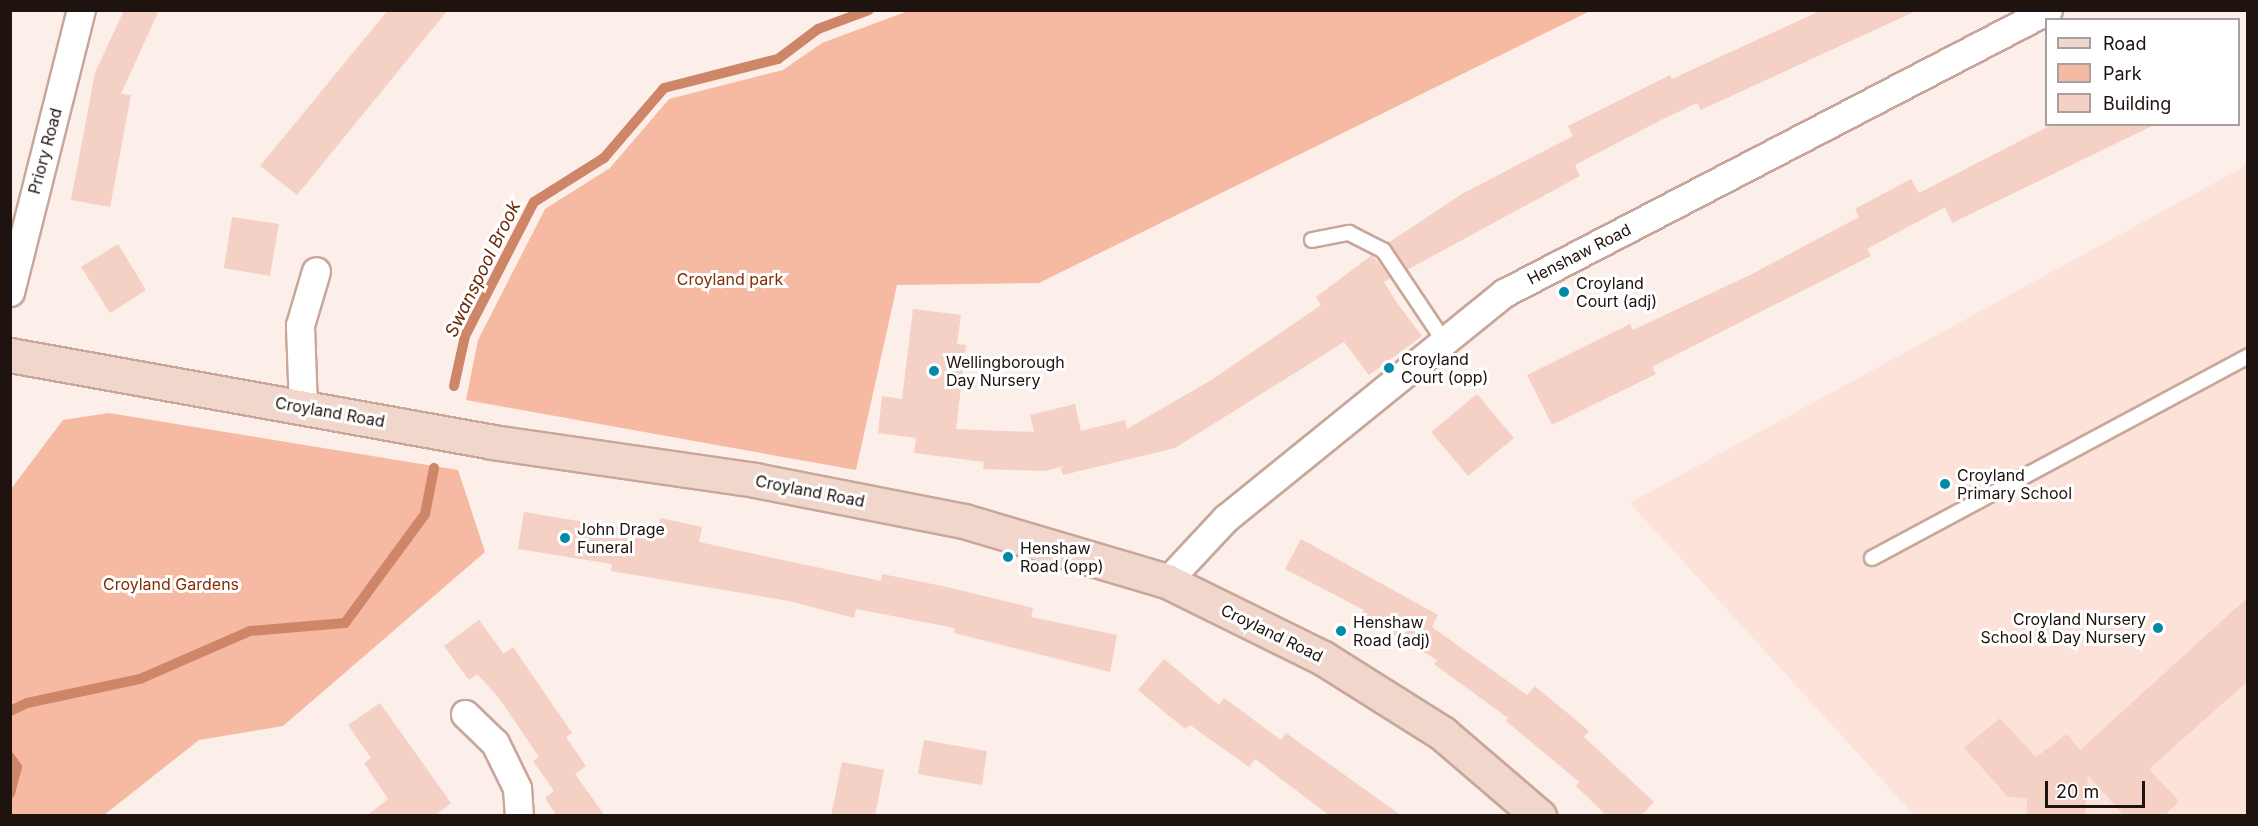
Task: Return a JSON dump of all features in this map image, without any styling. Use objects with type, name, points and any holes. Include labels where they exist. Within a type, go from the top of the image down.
[{"type":"main road","name":"Croyland Road","points":[[10,356],[465,437],[755,480],[964,521],[1167,581],[1333,664],[1442,733],[1539,816]]},
{"type":"street","name":"Priory Road","points":[[10,292],[81,10]]},
{"type":"street","name":"Henshaw Road","points":[[1167,581],[1226,518],[1504,293],[2048,10]]},
{"type":"street","points":[[303,408],[300,325],[316,272]]},
{"type":"street","points":[[465,714],[495,743],[517,788],[519,816]]},
{"type":"lane","points":[[1312,240],[1349,232],[1383,250],[1444,342]]},
{"type":"lane","points":[[1872,558],[2247,356]]},
{"type":"shaded area","name":"Croyland Primary School","points":[[2247,165],[2247,815],[1914,815],[1630,503]]},
{"type":"green space","name":"Croyland park","points":[[908,11],[1590,11],[1039,283],[897,285],[856,470],[466,400],[478,340],[545,209],[610,168],[669,99],[783,70],[822,43]]},
{"type":"green space","name":"Croyland Gardens","points":[[109,413],[458,470],[485,552],[283,726],[199,740],[104,815],[11,815],[11,489],[63,420]]},
{"type":"building","points":[[124,10],[159,10],[121,94],[131,95],[110,207],[71,200],[95,73]]},
{"type":"building","points":[[388,10],[448,10],[297,195],[260,166]]},
{"type":"building","points":[[1822,10],[1918,10],[1701,110],[1697,103],[1661,120],[1575,165],[1580,176],[1407,270],[1388,243],[1462,194],[1573,136],[1568,126],[1670,75],[1672,79]]},
{"type":"building","points":[[2049,126],[2152,126],[1952,223],[1945,207],[1867,249],[1871,256],[1652,367],[1656,374],[1552,425],[1527,375],[1630,324],[1633,330],[1752,274],[1859,217],[1855,209],[1911,179],[1919,193]]},
{"type":"building","points":[[232,217],[279,224],[270,276],[224,268]]},
{"type":"building","points":[[118,244],[146,290],[110,313],[81,267]]},
{"type":"building","points":[[1372,255],[1391,278],[1384,282],[1422,336],[1369,375],[1344,342],[1175,448],[1063,475],[1061,468],[1065,466],[1044,471],[983,469],[984,462],[914,453],[916,438],[878,433],[882,396],[902,399],[913,309],[961,315],[957,344],[966,345],[956,429],[1034,432],[1030,415],[1075,404],[1081,431],[1125,420],[1127,429],[1213,379],[1321,305],[1316,297]]},
{"type":"building","points":[[1477,394],[1514,438],[1468,476],[1431,432]]},
{"type":"building","points":[[524,512],[657,534],[660,518],[702,527],[699,542],[881,581],[882,574],[1033,608],[1031,617],[1117,635],[1110,672],[954,633],[955,628],[856,609],[854,618],[789,601],[611,571],[612,564],[518,549]]},
{"type":"building","points":[[1301,539],[1438,615],[1432,627],[1527,695],[1535,686],[1589,731],[1584,737],[1654,802],[1641,816],[1607,816],[1576,786],[1579,782],[1506,721],[1508,718],[1434,664],[1437,660],[1361,615],[1364,610],[1285,569]]},
{"type":"building","points":[[2247,598],[2247,682],[2149,769],[2179,801],[2164,816],[2124,816],[2088,775],[2085,816],[2027,816],[2027,798],[2008,797],[1964,748],[2000,718],[2036,757],[2067,734],[2080,750]]},
{"type":"building","points":[[479,620],[504,654],[513,647],[572,733],[566,737],[586,766],[575,774],[605,816],[557,816],[545,798],[554,791],[533,761],[539,757],[499,698],[477,674],[469,680],[444,646]]},
{"type":"building","points":[[1164,659],[1219,705],[1224,698],[1281,740],[1286,733],[1402,816],[1330,816],[1255,759],[1249,767],[1190,725],[1185,729],[1138,690]]},
{"type":"building","points":[[380,703],[451,803],[435,816],[366,816],[388,799],[364,763],[371,758],[348,725]]},
{"type":"building","points":[[924,740],[987,751],[982,785],[918,774]]},
{"type":"building","points":[[842,762],[884,770],[875,816],[831,816]]},
{"type":"waterway","name":"Swanspool Brook","points":[[454,386],[465,336],[534,202],[604,158],[664,88],[778,59],[818,29],[869,10]]},
{"type":"waterway","name":"Swanspool Brook","points":[[10,711],[27,703],[140,679],[250,631],[345,623],[425,514],[434,468]]},
{"type":"waterway","name":"Swanspool Brook","points":[[10,757],[17,767],[10,793]]},
{"type":"place","name":"Croyland Court (adj)","points":[[1564,292]]},
{"type":"place","name":"Croyland Court (opp)","points":[[1389,368]]},
{"type":"place","name":"Wellingborough Day Nursery","points":[[934,371]]},
{"type":"place","name":"Croyland Primary School","points":[[1945,484]]},
{"type":"place","name":"John Drage Funeral","points":[[565,538]]},
{"type":"place","name":"Henshaw Road (opp)","points":[[1008,557]]},
{"type":"place","name":"Croyland Nursery School & Day Nursery","points":[[2158,628]]},
{"type":"place","name":"Henshaw Road (adj)","points":[[1341,631]]}]
